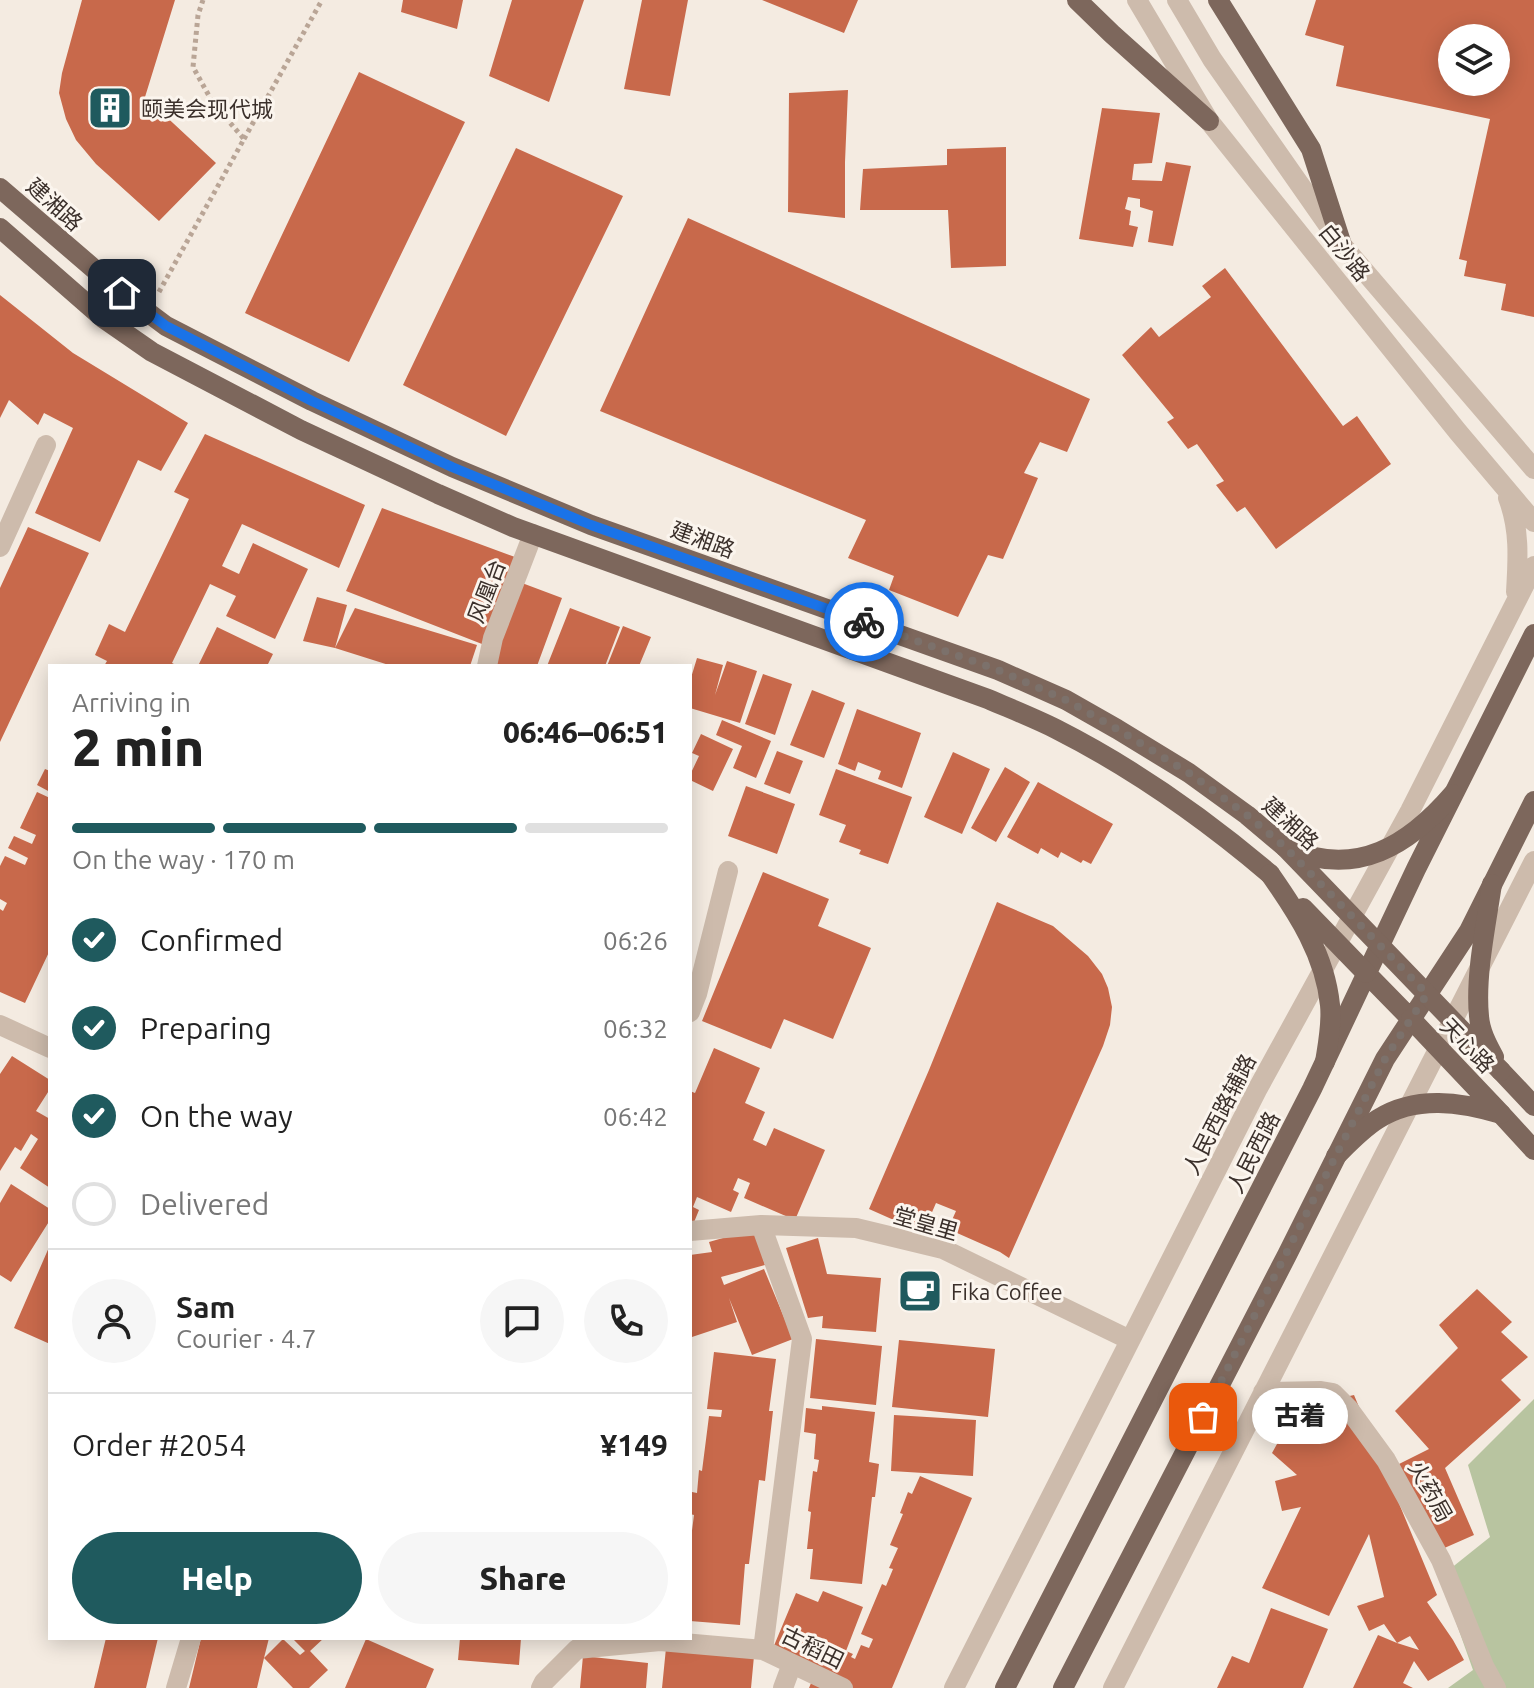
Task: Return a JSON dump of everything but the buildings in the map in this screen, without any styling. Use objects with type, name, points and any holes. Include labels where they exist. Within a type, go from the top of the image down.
[{"type":"main road","points":[[1077,0],[1209,121]]},
{"type":"main road","points":[[1218,0],[1311,149],[1342,245]]},
{"type":"main road","name":"建湘路","points":[[0,188],[87,264],[166,326],[312,401],[510,492],[591,525],[998,670],[1066,700],[1189,773],[1247,815],[1285,847],[1380,945]]},
{"type":"main road","points":[[0,228],[103,318],[152,352],[301,430],[533,534],[988,699],[1055,728],[1171,797],[1227,838],[1270,874],[1366,973]]},
{"type":"main road","name":"人民西路","points":[[1005,1688],[1325,1062],[1453,794],[1534,634]]},
{"type":"main road","points":[[1285,847],[1325,860],[1348,860],[1369,855],[1404,840],[1433,817],[1453,794]]},
{"type":"main road","points":[[1063,1688],[1385,1059],[1469,931],[1534,801]]},
{"type":"main road","points":[[1270,874],[1309,934],[1325,981],[1330,1006],[1325,1062]]},
{"type":"main road","points":[[1492,884],[1481,962],[1479,1017],[1485,1040],[1501,1071]]},
{"type":"main road","name":"天心路","points":[[1380,945],[1534,1106]]},
{"type":"main road","name":"天心路","points":[[1366,973],[1534,1150]]},
{"type":"main road","points":[[1336,1156],[1379,1118],[1421,1104],[1462,1104],[1501,1114]]},
{"type":"street","name":"白沙路","points":[[1137,0],[1209,121],[1534,522]]},
{"type":"street","name":"白沙路","points":[[1177,0],[1212,59],[1342,245],[1534,469]]},
{"type":"street","points":[[0,547],[46,445]]},
{"type":"street","points":[[1504,487],[1515,517],[1518,544],[1514,605]]},
{"type":"street","name":"风凰台","points":[[487,664],[493,638],[533,534]]},
{"type":"street","name":"人民西路辅路","points":[[954,1688],[1257,1090],[1410,811],[1534,566]]},
{"type":"street","points":[[1113,1688],[1534,861]]},
{"type":"street","points":[[692,1007],[728,871]]},
{"type":"street","points":[[0,1025],[48,1047]]},
{"type":"street","points":[[761,1225],[802,1339],[763,1650]]},
{"type":"street","name":"堂皇里","points":[[692,1231],[761,1225],[856,1228],[943,1249],[1130,1340]]},
{"type":"street","name":"火药局","points":[[1263,1392],[1309,1390],[1333,1393],[1348,1408],[1386,1460],[1441,1560],[1496,1688]]},
{"type":"street","points":[[176,1688],[190,1640]]},
{"type":"street","name":"古稻田","points":[[541,1688],[577,1649],[652,1640]]},
{"type":"street","name":"古稻田","points":[[669,1640],[763,1650],[843,1688]]},
{"type":"street","points":[[783,1688],[792,1664]]},
{"type":"path","points":[[203,0],[198,15],[193,67],[213,103],[244,139]]},
{"type":"path","points":[[147,312],[322,0]]},
{"type":"green space","points":[[1534,1399],[1534,1688],[1448,1688],[1473,1670],[1440,1577],[1490,1537],[1468,1465]]},
{"type":"way so far","points":[[864,622],[998,670],[1066,700],[1189,773],[1285,847],[1427,994],[1385,1059],[1203,1417]]},
{"type":"place","name":"颐美会现代城","points":[[110,108]]},
{"type":"place","name":"Fika Coffee","points":[[920,1291]]},
{"type":"place","name":"古着","points":[[1203,1417]]},
{"type":"route","points":[[122,293],[166,326],[312,401],[452,467],[591,525],[864,622]]}]
